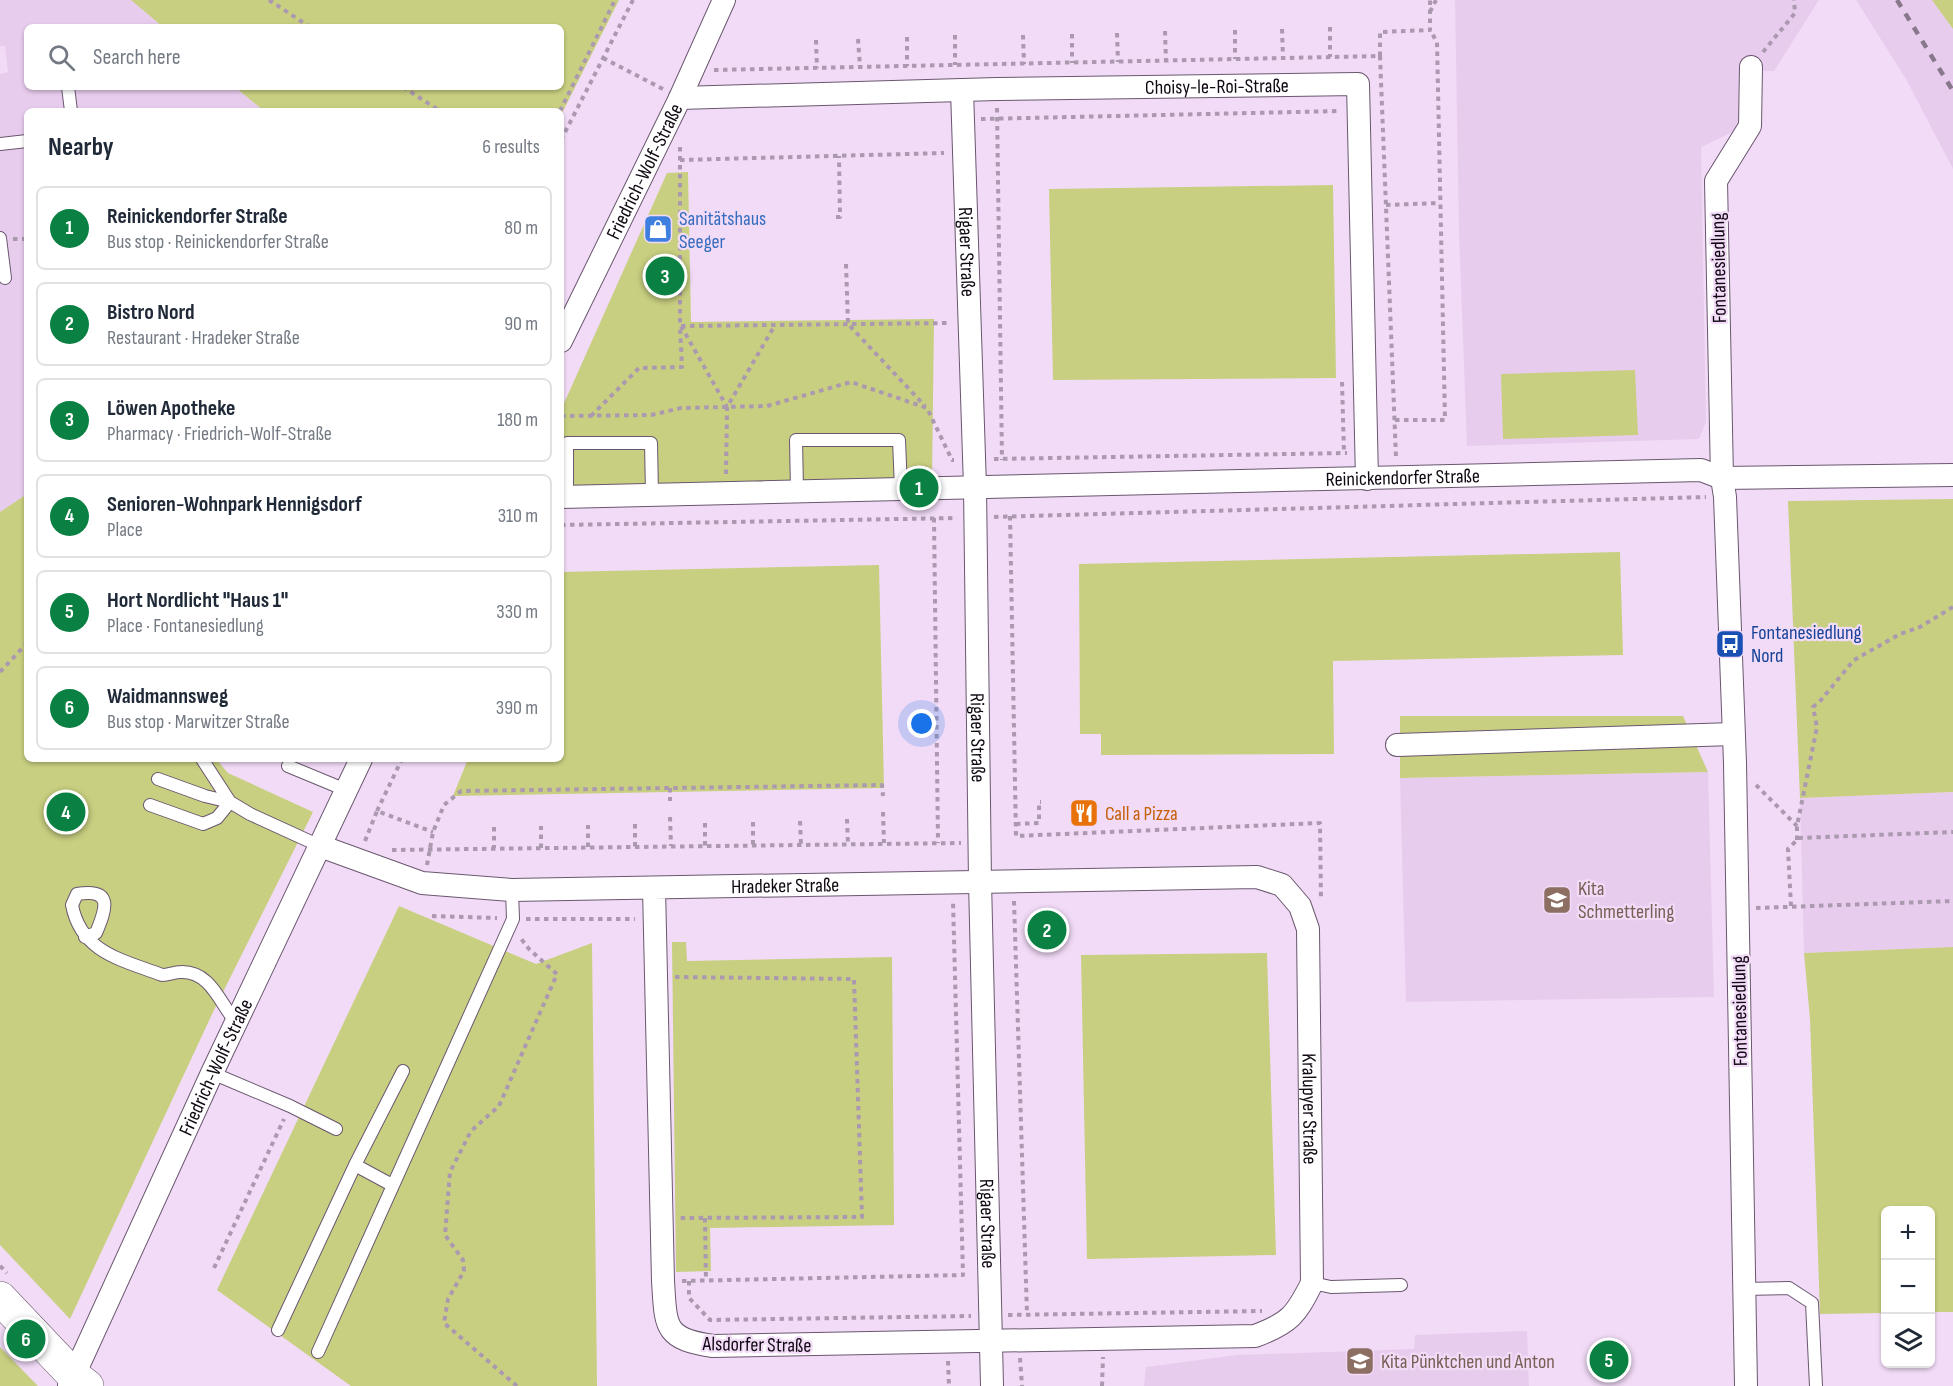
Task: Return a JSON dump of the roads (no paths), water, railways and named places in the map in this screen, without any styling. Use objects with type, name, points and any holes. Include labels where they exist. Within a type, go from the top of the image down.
[{"type":"main road","points":[[0,1298],[77,1383]]},
{"type":"street","name":"Friedrich-Wolf-Straße","points":[[564,335],[680,98],[723,0]]},
{"type":"street","name":"Fontanesiedlung","points":[[1746,1386],[1735,763],[1723,488],[1716,181],[1750,126],[1751,67]]},
{"type":"street","name":"Choisy-le-Roi-Straße","points":[[680,98],[997,89],[1358,84],[1367,479]]},
{"type":"street","name":"Rigaer Straße","points":[[962,90],[975,487],[980,881],[992,1386]]},
{"type":"street","name":"Reinickendorfer Straße","points":[[564,497],[1701,470],[1723,488]]},
{"type":"street","points":[[1723,488],[1953,475]]},
{"type":"street","points":[[1397,745],[1733,734]]},
{"type":"street","name":"Friedrich-Wolf-Straße","points":[[77,1383],[212,1073],[360,762]]},
{"type":"street","name":"Hradeker Straße","points":[[320,846],[422,883],[512,890],[1257,877]]},
{"type":"street","name":"Kralupyer Straße","points":[[1255,1336],[1279,1327],[1299,1310],[1312,1283],[1308,929],[1300,906],[1282,885],[1257,877]]},
{"type":"street","name":"Alsdorfer Straße","points":[[654,888],[663,1281],[665,1318],[672,1333],[690,1343],[713,1346],[1255,1336]]},
{"type":"lane","points":[[68,90],[71,108]]},
{"type":"lane","points":[[0,144],[24,141]]},
{"type":"lane","points":[[0,238],[5,278]]},
{"type":"lane","points":[[797,491],[796,440],[899,440],[901,489]]},
{"type":"lane","name":"Reinickendorfer Straße","points":[[564,497],[567,443],[651,442],[652,494]]},
{"type":"lane","points":[[204,762],[230,802]]},
{"type":"lane","points":[[288,766],[346,790]]},
{"type":"lane","points":[[158,779],[205,796],[230,802],[250,814],[320,846]]},
{"type":"lane","points":[[150,805],[203,824],[217,818],[230,802]]},
{"type":"lane","points":[[318,1352],[513,919],[512,890]]},
{"type":"lane","points":[[85,937],[107,954],[162,975],[180,972],[194,974],[203,979],[212,987],[236,1022]]},
{"type":"lane","points":[[278,1330],[355,1165],[403,1071]]},
{"type":"lane","points":[[212,1073],[290,1106],[336,1129]]},
{"type":"lane","points":[[355,1165],[392,1185]]},
{"type":"lane","points":[[1312,1283],[1331,1287],[1401,1285]]},
{"type":"lane","points":[[1743,1289],[1789,1288],[1812,1303],[1816,1386]]},
{"type":"railway","points":[[1897,0],[1953,91]]},
{"type":"place","name":"Sanitätshaus Seeger","points":[[658,229]]},
{"type":"place","name":"Löwen Apotheke","points":[[665,276]]},
{"type":"place","name":"Reinickendorfer Straße","points":[[919,488]]},
{"type":"place","name":"Fontanesiedlung Nord","points":[[1730,644]]},
{"type":"place","name":"Senioren-Wohnpark Hennigsdorf","points":[[66,812]]},
{"type":"place","name":"Call a Pizza","points":[[1084,813]]},
{"type":"place","name":"Kita Schmetterling","points":[[1557,900]]},
{"type":"place","name":"Bistro Nord","points":[[1047,930]]},
{"type":"place","name":"Waidmannsweg","points":[[26,1339]]},
{"type":"place","name":"Hort Nordlicht \"Haus 1\"","points":[[1609,1360]]},
{"type":"place","name":"Kita Pünktchen und Anton","points":[[1360,1361]]}]
